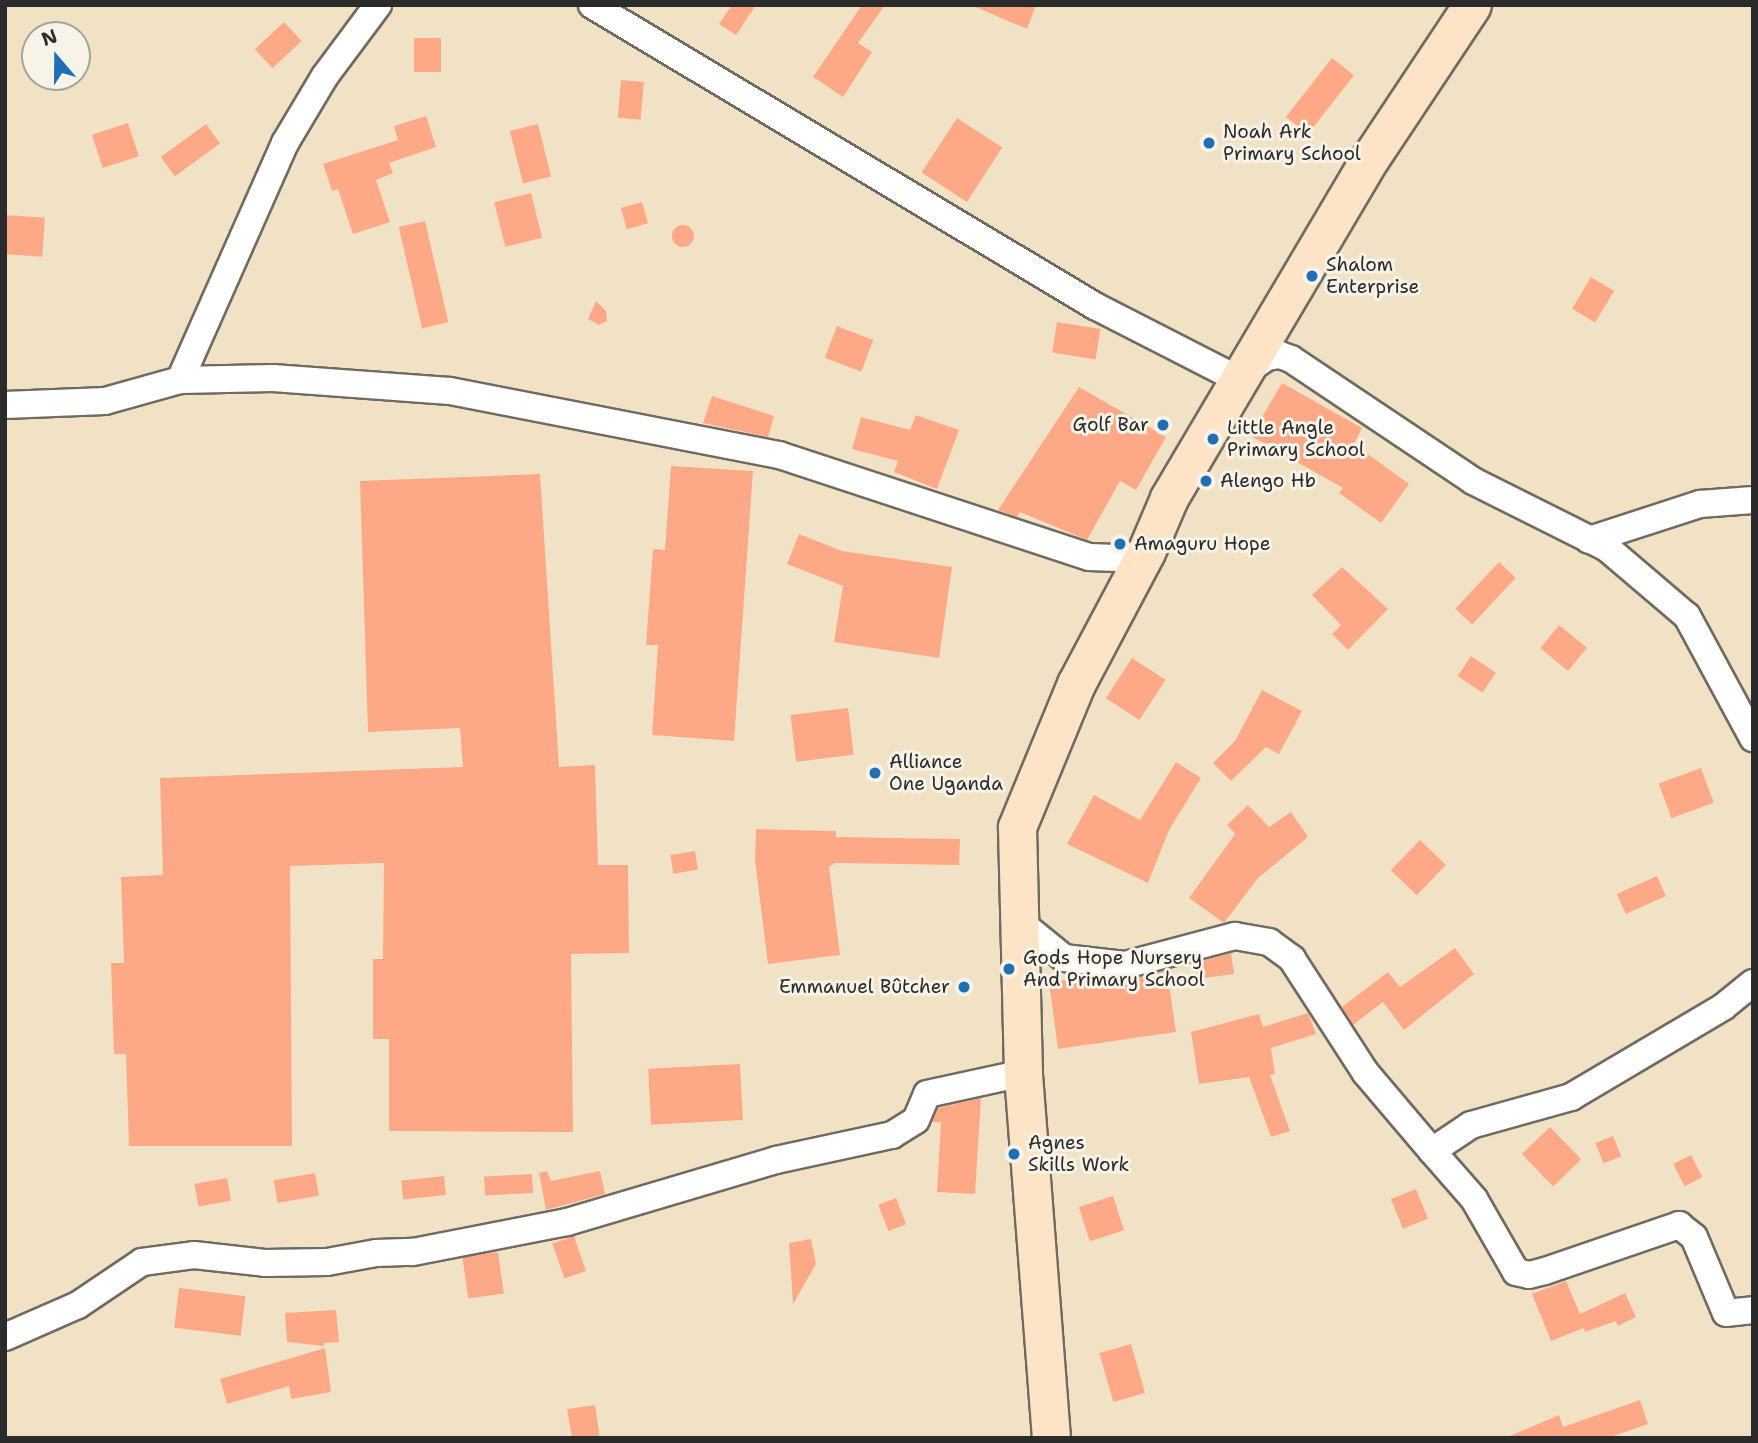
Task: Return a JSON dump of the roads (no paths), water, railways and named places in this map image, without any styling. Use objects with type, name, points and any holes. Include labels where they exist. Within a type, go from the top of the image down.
[{"type":"street","points":[[180,380],[285,143],[325,76],[378,5]]},
{"type":"street","points":[[592,5],[1031,270],[1236,378]]},
{"type":"street","points":[[1051,1438],[1023,1073],[1015,918],[1017,827],[1076,684],[1146,552],[1169,498],[1236,378],[1371,157],[1472,5]]},
{"type":"street","points":[[1236,378],[1267,357],[1280,355],[1291,359],[1473,481],[1608,548],[1686,616],[1753,738]]},
{"type":"street","points":[[5,405],[105,401],[180,380],[273,378],[450,391],[779,455],[1088,557],[1124,558],[1146,552]]},
{"type":"street","points":[[1590,540],[1700,504],[1753,500]]},
{"type":"street","points":[[1015,918],[1064,958],[1125,965],[1235,936],[1269,942],[1292,959],[1365,1072],[1474,1199],[1516,1272],[1545,1272],[1679,1225],[1694,1237],[1726,1313],[1753,1310]]},
{"type":"street","points":[[1432,1151],[1471,1125],[1571,1097],[1723,1007],[1753,983]]},
{"type":"street","points":[[5,1337],[99,1294],[142,1262],[194,1255],[265,1263],[327,1262],[376,1252],[413,1252],[567,1222],[776,1160],[892,1135],[916,1120],[928,1094],[1023,1073]]},
{"type":"place","name":"Noah Ark Primary School","points":[[1209,143]]},
{"type":"place","name":"Shalom Enterprise","points":[[1312,276]]},
{"type":"place","name":"Golf Bar","points":[[1163,425]]},
{"type":"place","name":"Little Angle Primary School","points":[[1213,439]]},
{"type":"place","name":"Alengo Hb","points":[[1206,481]]},
{"type":"place","name":"Amaguru Hope","points":[[1120,544]]},
{"type":"place","name":"Alliance One Uganda","points":[[875,773]]},
{"type":"place","name":"Gods Hope Nursery And Primary School","points":[[1009,969]]},
{"type":"place","name":"Emmanuel Bûtcher","points":[[964,987]]},
{"type":"place","name":"Agnes Skills Work","points":[[1014,1154]]}]
